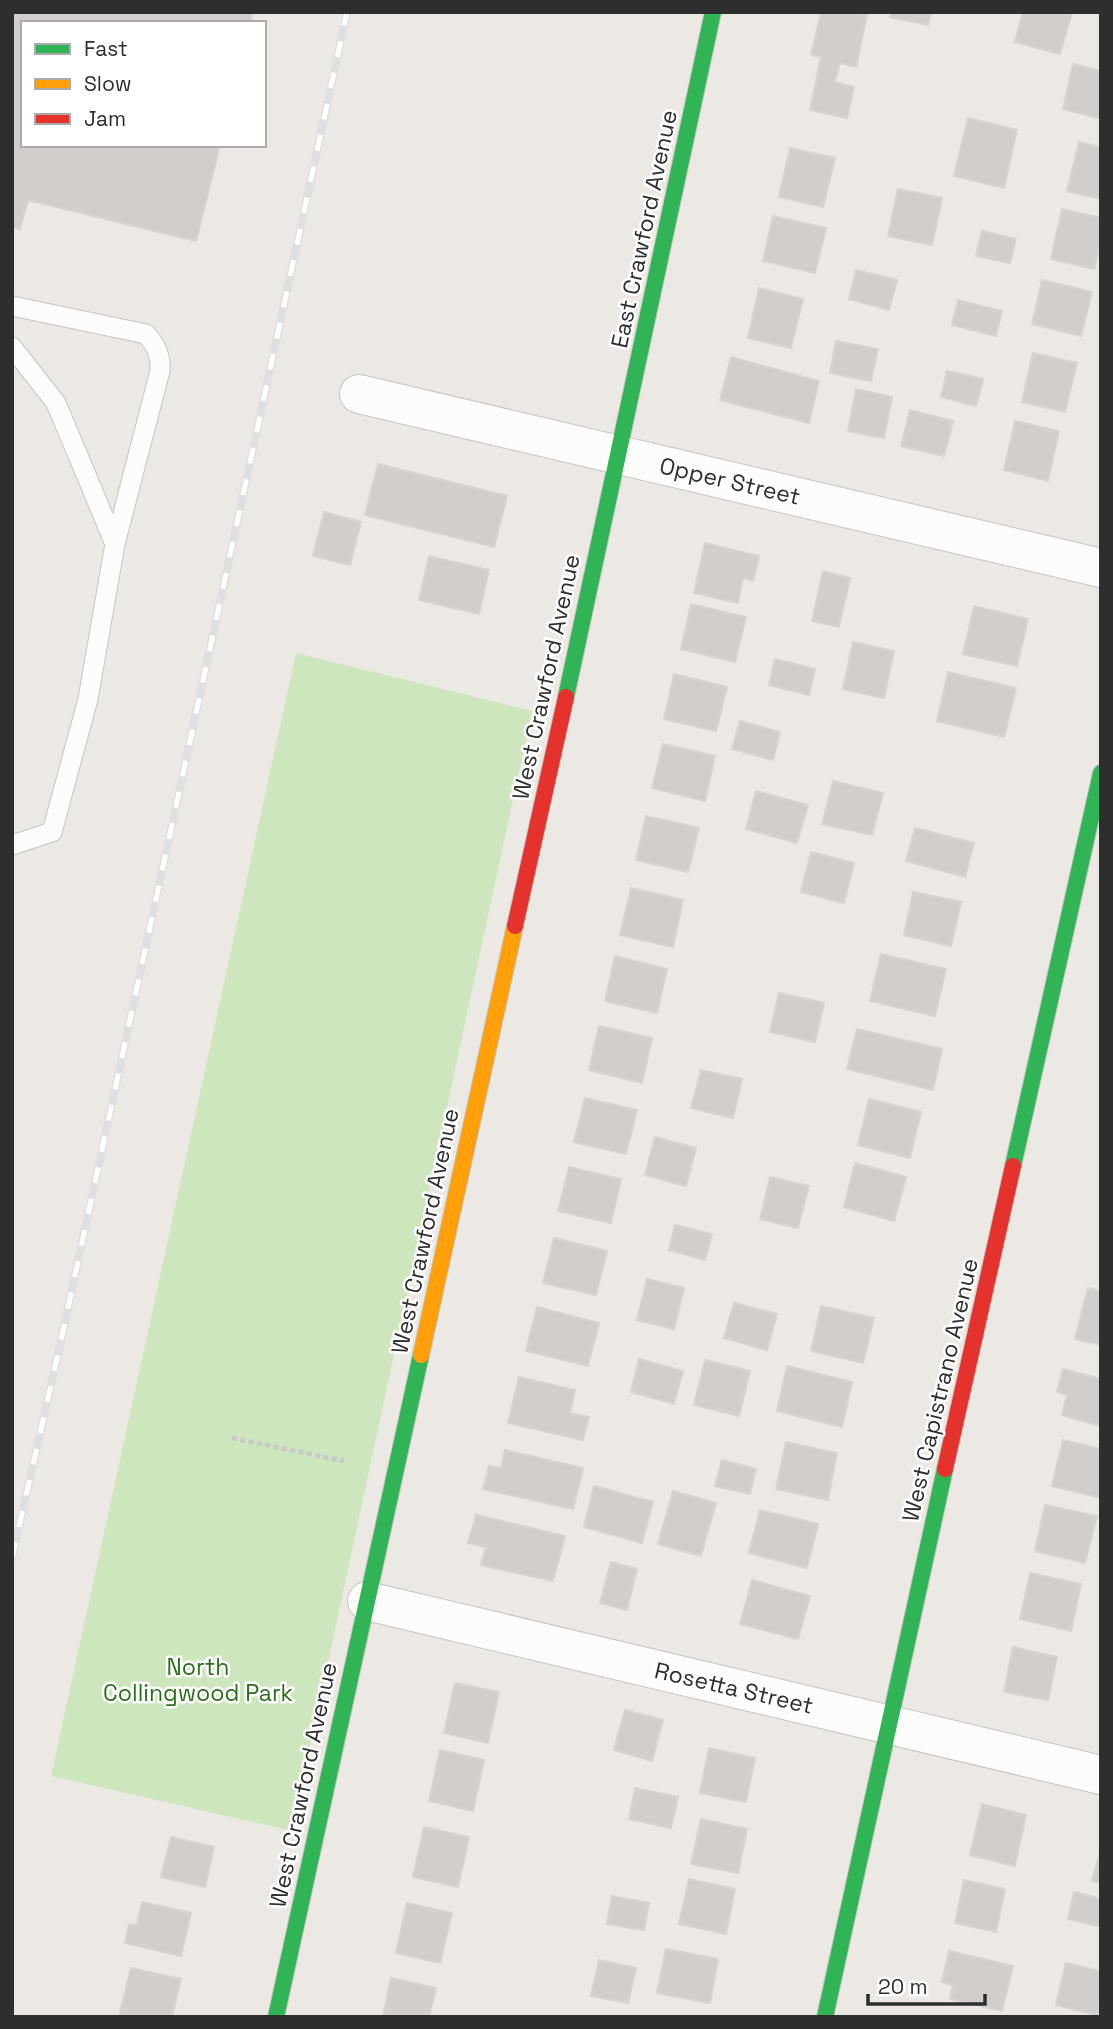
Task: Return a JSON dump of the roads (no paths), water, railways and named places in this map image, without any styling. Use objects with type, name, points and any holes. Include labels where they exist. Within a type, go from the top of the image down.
[{"type":"street","name":"East Crawford Avenue","points":[[618,455],[713,12]]},
{"type":"street","name":"Opper Street","points":[[359,394],[1101,568]]},
{"type":"street","name":"West Crawford Avenue","points":[[276,2017],[618,455]]},
{"type":"street","name":"West Capistrano Avenue","points":[[825,2017],[1101,773]]},
{"type":"street","name":"Rosetta Street","points":[[367,1601],[1101,1774]]},
{"type":"lane","points":[[12,306],[146,334],[155,343],[161,359],[115,544],[88,699],[52,832],[12,845]]},
{"type":"lane","points":[[12,347],[56,403],[115,544]]},
{"type":"railway","points":[[12,1558],[347,12]]},
{"type":"park label","name":"North Collingwood Park","points":[[198,1680]]}]
